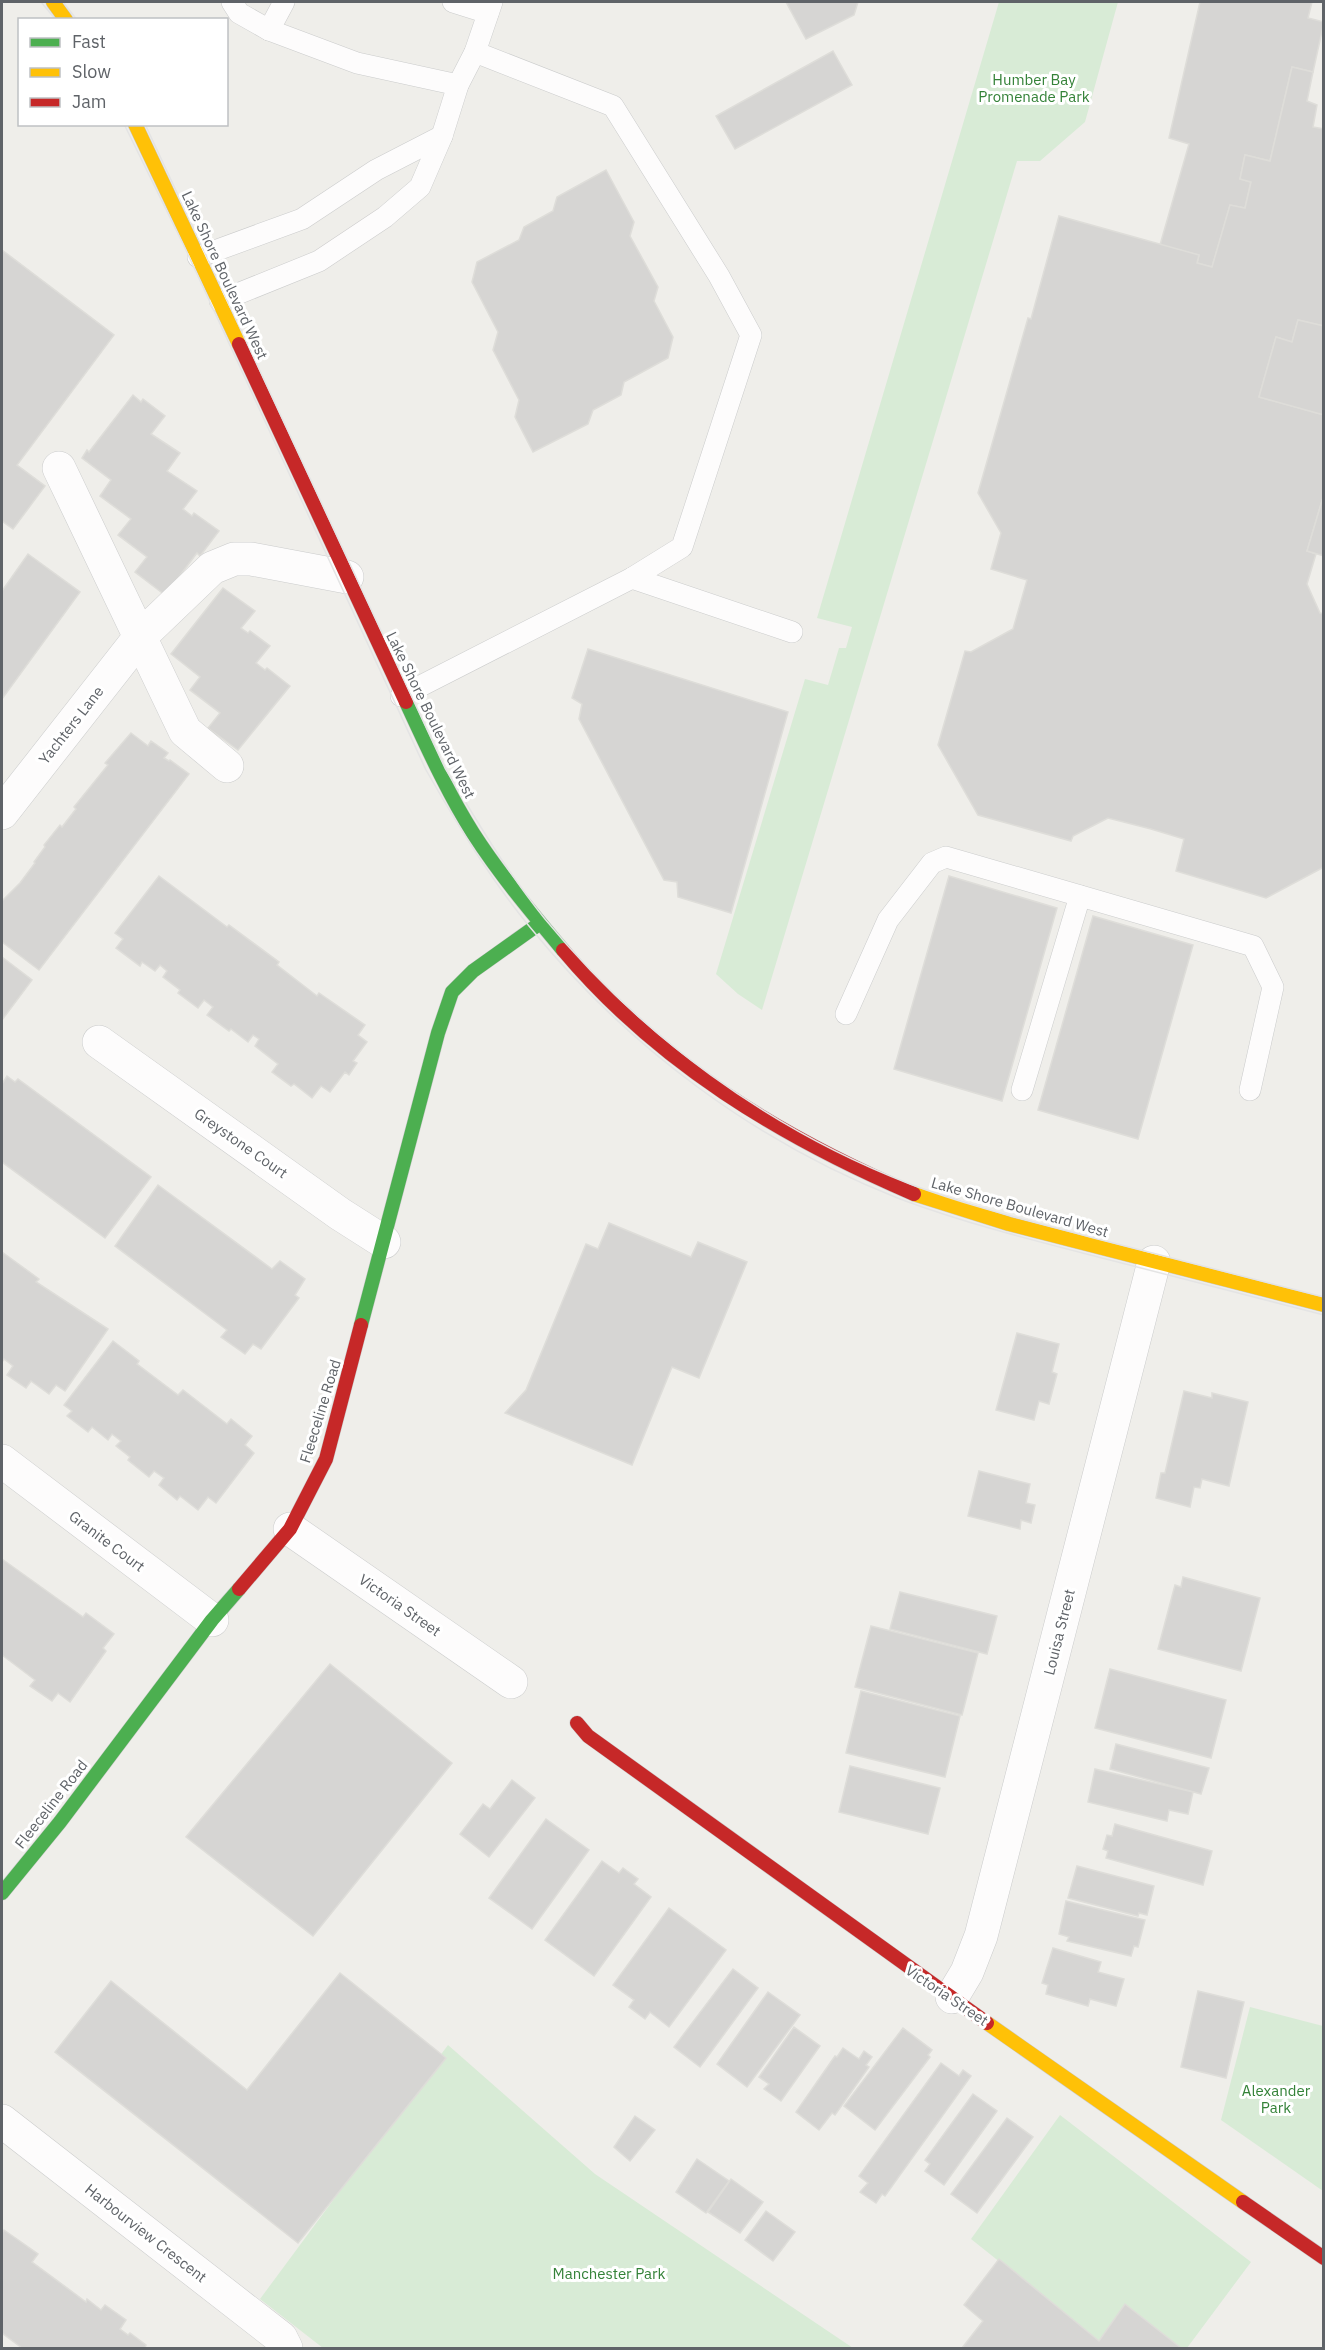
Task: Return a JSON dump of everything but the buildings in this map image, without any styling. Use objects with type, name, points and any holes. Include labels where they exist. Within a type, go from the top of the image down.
[{"type":"street","points":[[52,2],[64,18]]},
{"type":"street","name":"Lake Shore Boulevard West","points":[[136,126],[220,301],[441,777],[478,840],[539,924],[598,990],[680,1064],[731,1100],[801,1143],[913,1193],[974,1214],[1323,1305]]},
{"type":"street","points":[[59,468],[185,731],[226,766]]},
{"type":"street","name":"Yachters Lane","points":[[2,813],[140,637],[212,568],[234,559],[251,559],[347,577]]},
{"type":"street","name":"Fleeceline Road","points":[[2,1893],[60,1822],[212,1620],[290,1529],[326,1459],[438,1033],[452,992],[473,970],[539,924]]},
{"type":"street","name":"Greystone Court","points":[[99,1042],[340,1214],[384,1242]]},
{"type":"street","name":"Louisa Street","points":[[952,1997],[967,1972],[981,1936],[1154,1262]]},
{"type":"street","name":"Granite Court","points":[[2,1461],[212,1620]]},
{"type":"street","name":"Victoria Street","points":[[290,1529],[511,1682]]},
{"type":"street","name":"Victoria Street","points":[[577,1723],[588,1736],[882,1950],[1323,2258]]},
{"type":"street","name":"Harbourview Crescent","points":[[2,2121],[280,2338],[286,2349]]},
{"type":"lane","points":[[232,2],[239,13],[269,30],[357,63],[458,85]]},
{"type":"lane","points":[[269,30],[284,2]]},
{"type":"lane","points":[[220,301],[319,261],[385,217],[420,187],[442,136],[458,85],[475,52],[490,7],[453,2]]},
{"type":"lane","points":[[402,696],[632,578],[682,547],[751,335],[720,276],[613,106],[475,52]]},
{"type":"lane","points":[[198,257],[302,219],[376,170],[442,136]]},
{"type":"lane","points":[[632,578],[792,632]]},
{"type":"lane","points":[[846,1014],[888,921],[932,863],[946,856],[1253,946],[1273,987],[1250,1090]]},
{"type":"lane","points":[[1022,1090],[1080,896]]},
{"type":"green space","name":"Humber Bay Promenade Park","points":[[999,2],[1118,2],[1085,122],[1040,161],[1017,161],[762,1010],[738,994],[716,974],[805,679],[828,685],[839,648],[846,648],[852,627],[817,618]]},
{"type":"green space","name":"Alexander Park","points":[[1250,2007],[1323,2026],[1323,2191],[1221,2120]]},
{"type":"green space","name":"Manchester Park","points":[[448,2045],[595,2174],[853,2348],[323,2348],[260,2299]]},
{"type":"green space","points":[[1060,2115],[1251,2262],[1187,2348],[1181,2348],[1125,2305],[1099,2341],[971,2239]]},
{"type":"tram line","points":[[41,2],[54,18]]},
{"type":"tram line","points":[[63,2],[75,18]]},
{"type":"tram line","points":[[125,126],[185,248],[426,770],[500,889],[567,970],[608,1011],[651,1050],[745,1120],[795,1150],[900,1199],[1028,1239],[1324,1315]]},
{"type":"tram line","points":[[146,126],[445,768],[492,845],[531,901],[583,962],[623,1002],[666,1040],[711,1075],[758,1107],[858,1162],[910,1184],[1022,1219],[1324,1297]]},
{"type":"traffic: fast","points":[[406,702],[446,785],[483,849],[563,950]]},
{"type":"traffic: fast","points":[[361,1325],[438,1033],[452,992],[473,971],[539,924]]},
{"type":"traffic: fast","points":[[2,1893],[60,1822],[212,1620],[239,1589]]},
{"type":"traffic: slow","points":[[53,2],[65,18]]},
{"type":"traffic: slow","points":[[136,126],[239,344]]},
{"type":"traffic: slow","points":[[914,1194],[1009,1224],[1324,1305]]},
{"type":"traffic: slow","points":[[987,2023],[1243,2202]]},
{"type":"traffic: jam","points":[[239,344],[406,702]]},
{"type":"traffic: jam","points":[[563,950],[639,1027],[724,1093],[816,1148],[914,1194]]},
{"type":"traffic: jam","points":[[239,1589],[290,1529],[326,1459],[361,1325]]},
{"type":"traffic: jam","points":[[577,1723],[588,1736],[987,2023]]},
{"type":"traffic: jam","points":[[1243,2202],[1324,2258]]}]
